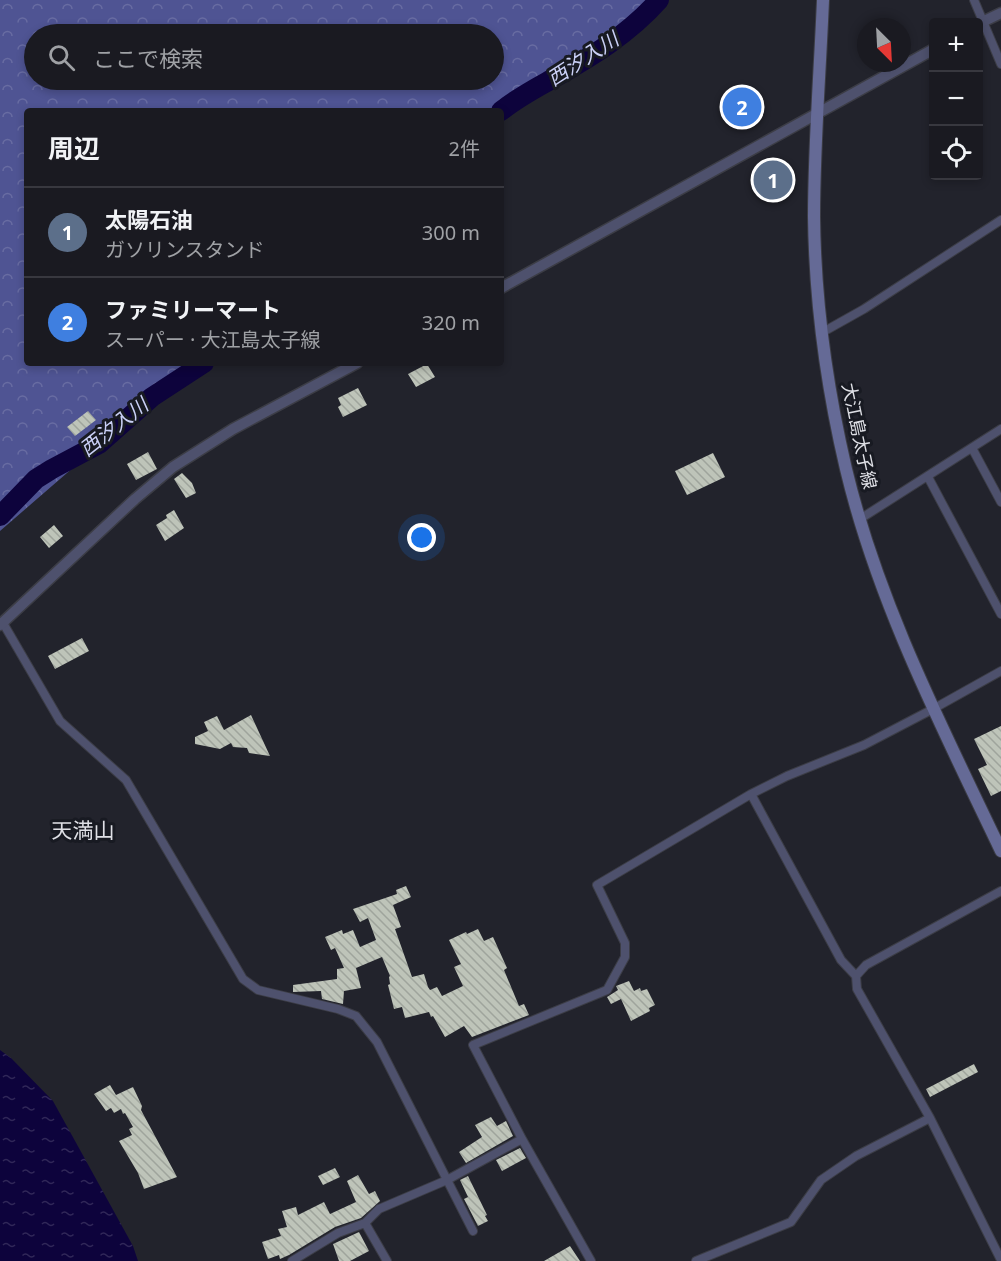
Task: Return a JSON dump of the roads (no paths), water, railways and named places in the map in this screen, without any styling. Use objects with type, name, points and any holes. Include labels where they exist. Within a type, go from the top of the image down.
[{"type":"main road","name":"大江島太子線","points":[[824,0],[814,218],[823,332],[846,470],[886,598],[933,709],[1001,850]]},
{"type":"street","points":[[974,0],[979,18]]},
{"type":"street","points":[[983,22],[1001,13]]},
{"type":"street","points":[[983,27],[1001,64]]},
{"type":"street","points":[[504,286],[929,51]]},
{"type":"street","points":[[823,332],[864,309],[1001,220]]},
{"type":"street","points":[[351,366],[233,429],[173,467],[135,499],[2,624],[60,721],[126,780],[243,979],[258,990],[338,1009],[356,1016],[377,1042],[473,1231]]},
{"type":"street","points":[[860,519],[1001,429]]},
{"type":"street","points":[[972,448],[1001,502]]},
{"type":"street","points":[[928,477],[1001,614]]},
{"type":"street","points":[[591,1261],[522,1139],[473,1045],[607,990],[625,957],[625,943],[597,885],[751,794],[787,776],[864,745],[1001,671]]},
{"type":"street","points":[[751,794],[841,960],[856,976],[857,989],[930,1118],[1001,1260]]},
{"type":"street","points":[[856,976],[866,965],[1001,891]]},
{"type":"street","points":[[696,1261],[791,1221],[821,1180],[856,1156],[930,1118]]},
{"type":"street","points":[[292,1261],[338,1233],[365,1223],[379,1209],[447,1180],[522,1139]]},
{"type":"street","points":[[365,1223],[387,1261]]},
{"type":"water","points":[[0,1050],[11,1058],[53,1101],[133,1246],[138,1261],[0,1261]]},
{"type":"waterway","name":"西汐入川","points":[[504,109],[609,44],[635,24],[659,0]]},
{"type":"waterway","name":"西汐入川","points":[[0,516],[36,479],[99,444],[152,397],[199,366]]},
{"type":"place","name":"ファミリーマート","points":[[742,107]]},
{"type":"place","name":"太陽石油","points":[[773,180]]},
{"type":"district","name":"天満山","points":[[83,831]]}]
